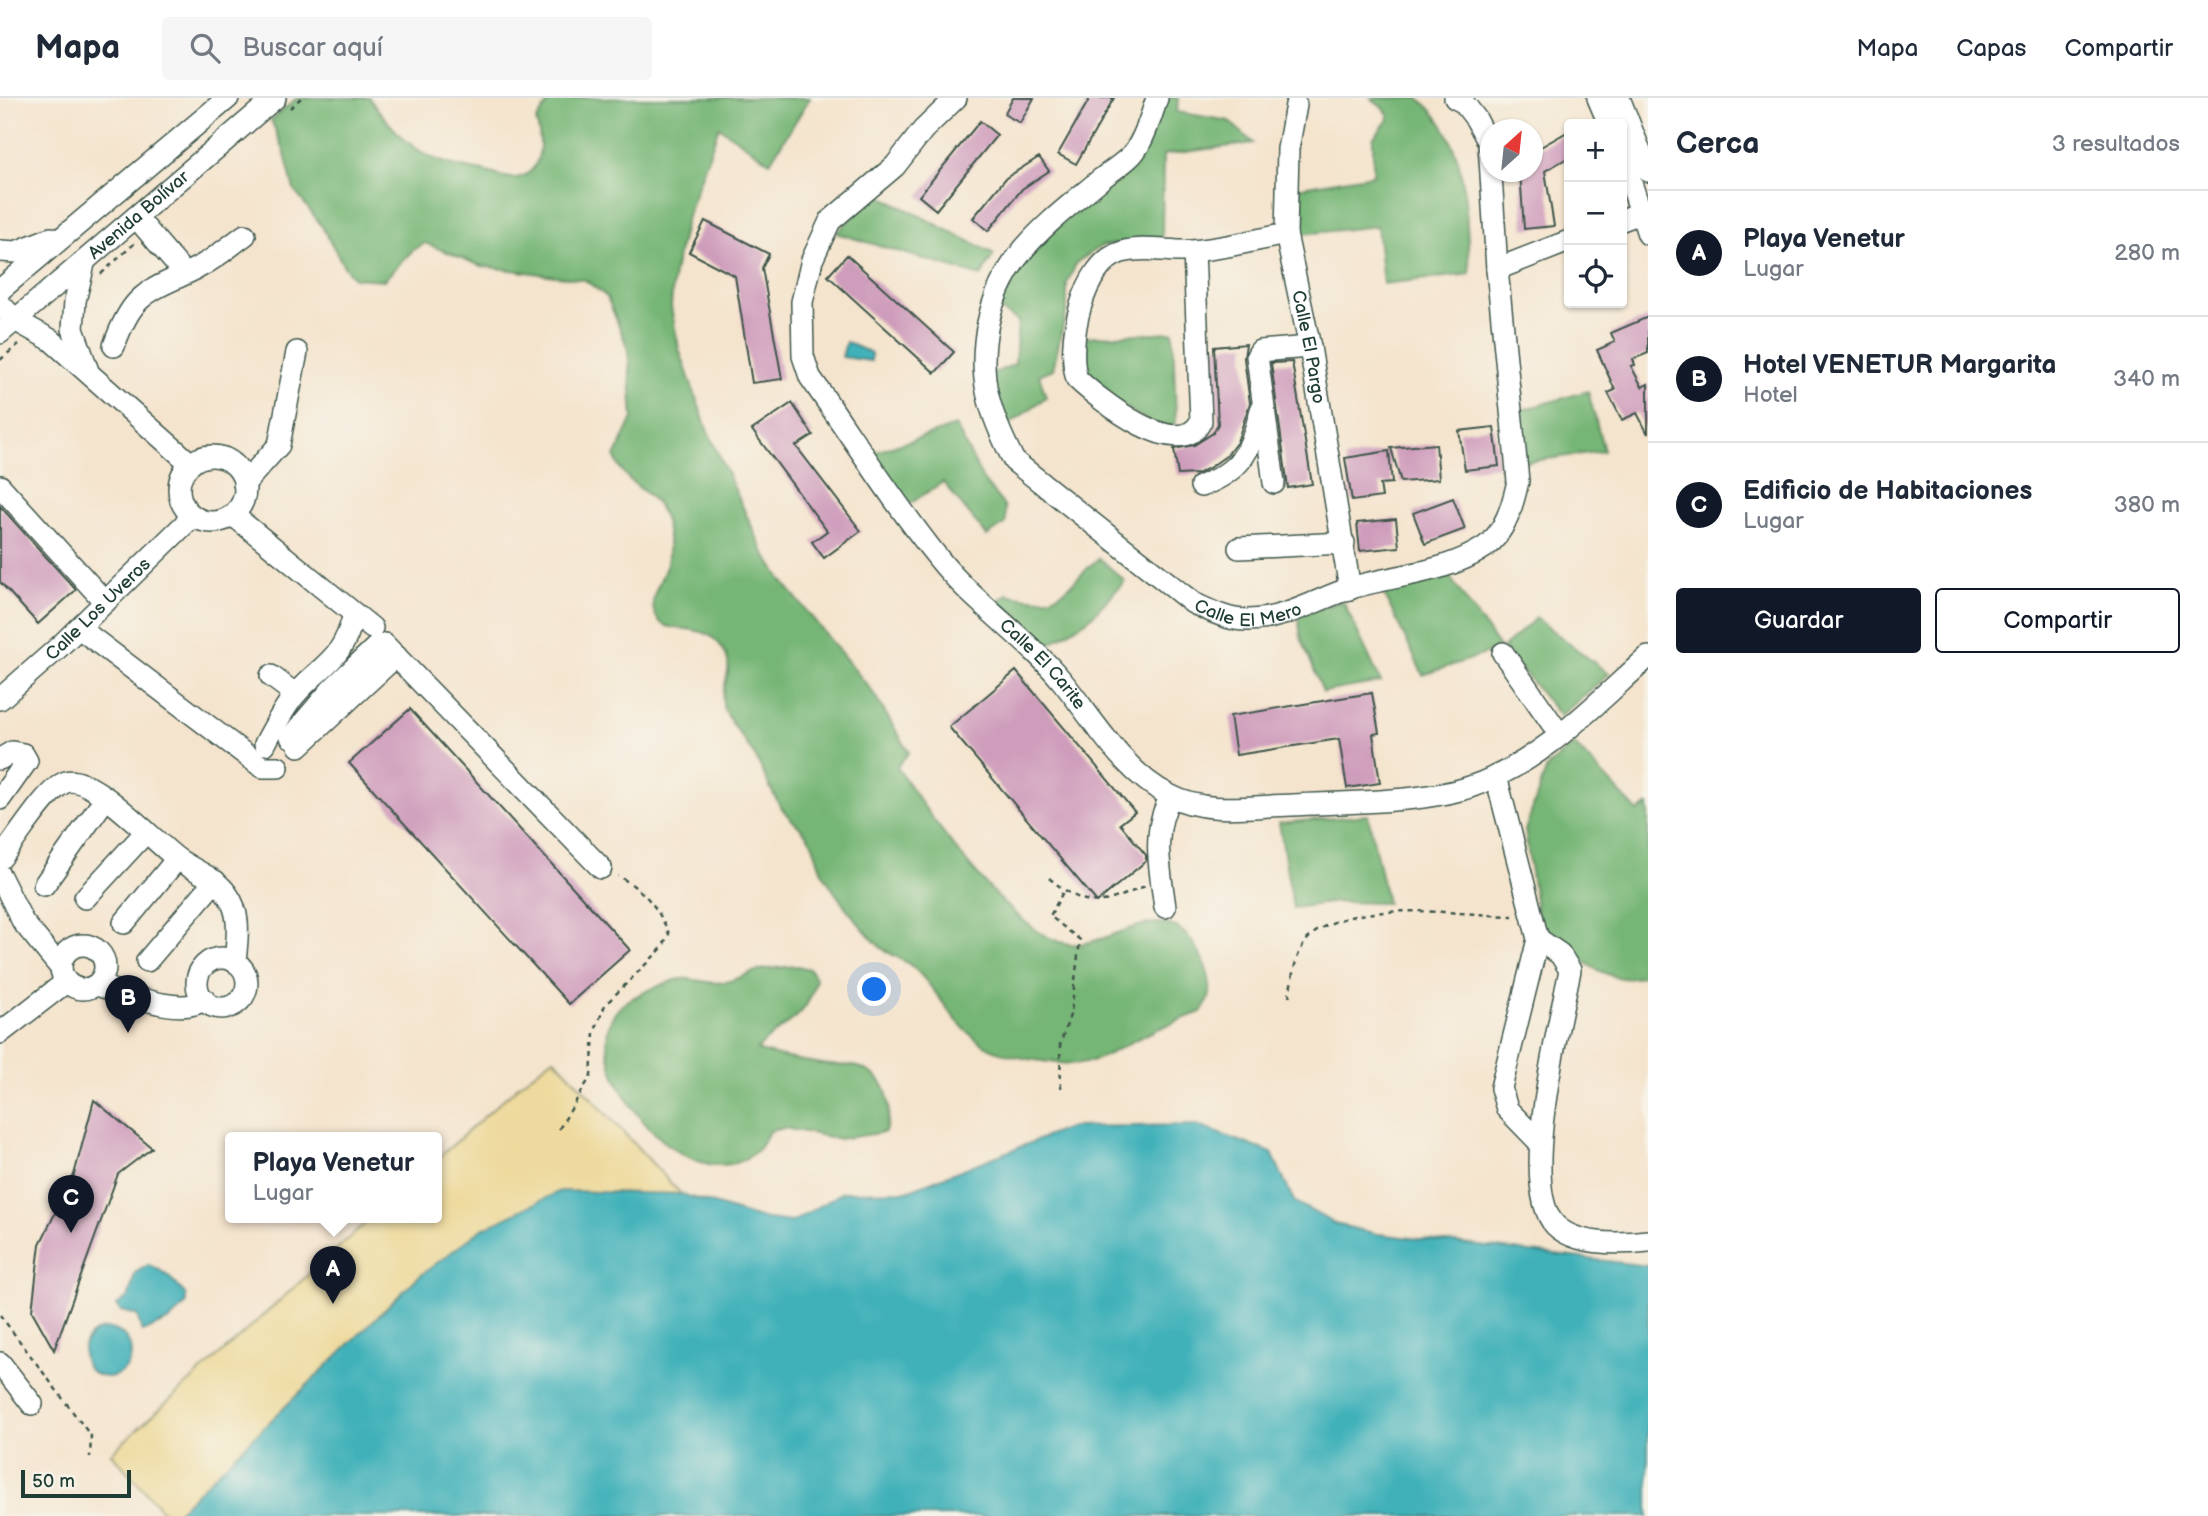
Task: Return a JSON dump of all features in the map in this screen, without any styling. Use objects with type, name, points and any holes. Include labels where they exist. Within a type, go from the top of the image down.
[{"type":"street","name":"Avenida Bolívar","points":[[4,280],[73,229],[228,98]]},
{"type":"street","name":"Avenida Bolívar","points":[[8,326],[84,264],[275,98]]},
{"type":"street","name":"Calle El Carite","points":[[956,98],[923,130],[895,166],[830,221],[805,282],[801,313],[803,356],[810,377],[940,561],[1061,679],[1100,731],[1142,777],[1171,797],[1204,808],[1332,803],[1468,788],[1527,760],[1560,735],[1648,657]]},
{"type":"street","name":"Calle El Mero","points":[[1157,98],[1136,149],[1037,233],[1021,250],[997,287],[982,356],[987,392],[998,430],[1014,461],[1193,603],[1226,617],[1247,620],[1303,609],[1350,589],[1417,572],[1486,546],[1501,529],[1512,507],[1518,481],[1497,269],[1489,143],[1476,119],[1463,102],[1455,98]]},
{"type":"street","points":[[1598,98],[1607,119]]},
{"type":"street","points":[[1619,98],[1639,156],[1637,215],[1648,234]]},
{"type":"street","name":"Calle El Pargo","points":[[1296,105],[1288,149],[1286,234],[1310,347],[1350,589]]},
{"type":"street","points":[[136,217],[183,272]]},
{"type":"street","points":[[0,251],[29,248],[73,229]]},
{"type":"street","points":[[1194,251],[1200,421],[1196,430],[1187,436],[1157,433],[1139,425],[1077,379],[1073,352],[1076,317],[1098,269],[1121,252],[1194,251],[1286,234]]},
{"type":"street","points":[[114,346],[124,317],[138,298],[183,272],[200,267],[246,236]]},
{"type":"street","points":[[1497,269],[1564,243]]},
{"type":"street","points":[[84,264],[75,301],[73,329],[89,373]]},
{"type":"street","points":[[4,280],[36,302],[51,340]]},
{"type":"street","points":[[0,304],[8,326],[51,340],[191,464]]},
{"type":"street","points":[[1274,483],[1258,354],[1310,347]]},
{"type":"street","points":[[244,484],[279,444],[297,352]]},
{"type":"street","points":[[1201,486],[1225,477],[1245,457],[1255,436],[1265,398]]},
{"type":"street","points":[[206,457],[223,459],[237,469],[244,484],[243,501],[233,515],[218,522],[193,516],[182,503],[179,487],[191,464],[206,457]]},
{"type":"street","points":[[0,485],[105,603]]},
{"type":"street","points":[[233,515],[354,614],[601,868]]},
{"type":"street","name":"Calle Los Uveros","points":[[0,699],[79,628],[193,516]]},
{"type":"street","points":[[1239,548],[1344,543]]},
{"type":"street","points":[[283,743],[295,694],[337,656],[346,644],[354,614]]},
{"type":"street","points":[[79,628],[262,766],[278,767],[271,757],[273,746],[283,743],[382,644]]},
{"type":"street","points":[[1503,653],[1560,735]]},
{"type":"street","points":[[271,676],[295,694]]},
{"type":"street","points":[[230,741],[283,743]]},
{"type":"street","points":[[0,759],[12,752],[27,757],[26,764],[0,799]]},
{"type":"street","points":[[1496,776],[1538,939],[1500,1088],[1507,1109],[1539,1142]]},
{"type":"street","points":[[0,859],[53,790],[67,782],[79,783],[105,799],[177,859],[215,881],[232,901],[238,922],[236,962],[247,980],[241,1000],[221,1008],[204,999],[197,984],[204,965],[224,958],[236,962]]},
{"type":"street","points":[[1165,907],[1157,836],[1161,814],[1171,797]]},
{"type":"street","points":[[44,885],[105,799]]},
{"type":"street","points":[[85,898],[146,832]]},
{"type":"street","points":[[124,923],[177,859]]},
{"type":"street","points":[[0,876],[23,922],[64,975],[80,989],[96,985],[172,1006],[189,1008],[204,999]]},
{"type":"street","points":[[147,961],[215,881]]},
{"type":"street","points":[[1538,939],[1560,954],[1570,970],[1539,1142],[1543,1206],[1556,1226],[1581,1238],[1600,1241],[1648,1241]]},
{"type":"street","points":[[0,1033],[64,975],[70,949],[82,945],[94,949],[104,965],[103,974],[96,985]]},
{"type":"street","points":[[0,1363],[32,1404]]},
{"type":"path","points":[[559,1129],[591,1076],[594,1033],[605,1005],[662,948],[669,934],[659,910],[637,886],[601,868]]},
{"type":"path","points":[[1049,878],[1088,903],[1106,903],[1161,879]]},
{"type":"path","points":[[1061,1088],[1060,1045],[1071,1012],[1080,940],[1050,916],[1065,890]]},
{"type":"path","points":[[1289,997],[1294,967],[1306,941],[1345,917],[1437,912],[1532,916]]},
{"type":"path","points":[[0,1315],[91,1436],[90,1457]]},
{"type":"green space","points":[[297,98],[369,98],[397,132],[425,154],[449,164],[515,178],[524,175],[536,164],[540,138],[536,121],[551,98],[810,98],[770,162],[719,127],[687,216],[674,272],[671,307],[679,349],[707,429],[763,551],[783,582],[872,691],[909,752],[897,767],[972,868],[1019,917],[1043,934],[1064,943],[1094,941],[1154,923],[1168,924],[1182,931],[1198,951],[1209,977],[1210,996],[1201,1012],[1157,1029],[1104,1057],[1084,1063],[1020,1058],[991,1048],[972,1036],[916,970],[877,944],[830,886],[809,838],[780,805],[753,754],[728,717],[723,696],[728,662],[718,643],[699,631],[663,624],[654,611],[654,597],[668,560],[668,537],[665,520],[659,508],[628,478],[615,457],[633,418],[628,348],[607,297],[585,280],[481,266],[425,243],[412,251],[384,280],[354,278],[345,268],[321,225],[294,190],[284,150],[271,120]]},
{"type":"green space","points":[[1156,98],[1178,98],[1177,112],[1229,121],[1253,143],[1163,155],[1162,237],[1102,246],[1077,262],[1067,283],[1067,308],[1053,369],[1039,375],[1046,397],[999,432],[985,377],[1015,364],[1018,321],[997,308],[1027,254],[1110,180]]},
{"type":"green space","points":[[1371,98],[1418,98],[1435,115],[1448,134],[1462,178],[1470,274],[1383,284],[1377,226],[1295,235],[1289,189],[1373,175],[1373,138],[1389,119],[1387,112]]},
{"type":"green space","points":[[877,194],[994,254],[981,276],[836,233]]},
{"type":"green space","points":[[1173,332],[1176,422],[1167,432],[1085,384],[1080,357],[1085,337]]},
{"type":"green space","points":[[1588,391],[1604,451],[1511,464],[1508,414]]},
{"type":"green space","points":[[956,426],[983,480],[1005,507],[1006,523],[987,536],[943,482],[905,507],[866,455]]},
{"type":"green space","points":[[1099,558],[1125,581],[1089,619],[1053,642],[1046,644],[998,601],[1007,594],[1040,599],[1052,597],[1068,587]]},
{"type":"green space","points":[[1447,573],[1500,649],[1423,675],[1380,586]]},
{"type":"green space","points":[[1343,601],[1381,682],[1323,692],[1301,638],[1298,615]]},
{"type":"green space","points":[[1536,618],[1609,674],[1560,716],[1503,647]]},
{"type":"green space","points":[[1574,744],[1638,812],[1648,805],[1648,972],[1635,978],[1606,974],[1576,957],[1539,929],[1525,830],[1547,767]]},
{"type":"green space","points":[[1368,815],[1387,903],[1337,902],[1293,908],[1279,823]]},
{"type":"green space","points":[[797,966],[810,969],[816,980],[812,994],[800,1014],[757,1050],[803,1061],[855,1066],[877,1077],[887,1093],[889,1111],[885,1132],[840,1139],[784,1128],[770,1131],[755,1152],[728,1165],[698,1161],[669,1145],[642,1120],[622,1091],[610,1059],[608,1030],[620,1007],[642,993],[681,979],[720,983],[760,970]]},
{"type":"sand","points":[[554,1058],[681,1194],[560,1191],[417,1278],[173,1516],[167,1516],[111,1453],[365,1223],[442,1223],[442,1155],[526,1079]]},
{"type":"water","points":[[846,342],[871,353],[871,361],[842,357]]},
{"type":"water","points":[[1196,1125],[1272,1153],[1294,1201],[1335,1224],[1378,1234],[1648,1266],[1648,1516],[173,1516],[417,1278],[482,1229],[560,1191],[681,1194],[759,1218],[792,1222],[843,1192],[907,1191],[1071,1127]]},
{"type":"water","points":[[148,1265],[160,1270],[174,1282],[186,1295],[186,1304],[170,1320],[142,1332],[137,1315],[121,1311],[117,1305],[129,1296],[135,1273]]},
{"type":"water","points":[[107,1329],[124,1336],[131,1353],[124,1370],[107,1377],[90,1370],[83,1353],[90,1336]]},
{"type":"building","points":[[1013,98],[1034,98],[1020,123],[1004,114]]},
{"type":"building","points":[[1090,98],[1114,98],[1076,164],[1058,154]]},
{"type":"building","points":[[980,121],[997,135],[936,210],[919,196]]},
{"type":"building","points":[[1564,134],[1564,160],[1545,171],[1554,226],[1524,229],[1521,182],[1543,182],[1543,146]]},
{"type":"building","points":[[1039,157],[1049,171],[1022,189],[988,231],[973,218],[1006,178]]},
{"type":"building","points":[[705,221],[769,254],[762,268],[782,379],[752,383],[735,276],[689,252]]},
{"type":"building","points":[[847,255],[954,352],[935,373],[828,276]]},
{"type":"building","points":[[1648,317],[1648,353],[1633,359],[1635,365],[1631,366],[1642,387],[1648,384],[1648,434],[1637,413],[1622,420],[1608,393],[1615,390],[1597,350],[1615,342],[1611,333]]},
{"type":"building","points":[[1246,344],[1244,358],[1250,403],[1237,442],[1226,456],[1209,468],[1197,474],[1178,475],[1174,449],[1194,445],[1213,433],[1218,424],[1214,347]]},
{"type":"building","points":[[1292,362],[1312,484],[1288,488],[1271,363]]},
{"type":"building","points":[[792,403],[813,435],[796,446],[861,531],[824,558],[812,542],[827,531],[752,430]]},
{"type":"building","points":[[1494,427],[1499,466],[1465,470],[1459,431]]},
{"type":"building","points":[[1436,444],[1439,479],[1401,482],[1391,448]]},
{"type":"building","points":[[1389,451],[1392,483],[1380,484],[1382,497],[1352,501],[1345,458]]},
{"type":"building","points":[[1453,498],[1465,529],[1425,544],[1413,513]]},
{"type":"building","points":[[0,506],[76,590],[38,624],[0,582]]},
{"type":"building","points":[[1396,519],[1399,547],[1360,551],[1357,523]]},
{"type":"building","points":[[1016,671],[1135,812],[1120,824],[1146,855],[1146,861],[1097,902],[949,727]]},
{"type":"building","points":[[1372,693],[1379,733],[1373,734],[1380,783],[1347,788],[1339,739],[1236,755],[1230,716]]},
{"type":"building","points":[[410,709],[630,950],[569,1004],[349,763]]},
{"type":"building","points":[[94,1100],[152,1148],[118,1174],[54,1350],[32,1311],[40,1244],[74,1175]]},
{"type":"place","name":"Hotel VENETUR Margarita","points":[[128,1033]]},
{"type":"place","name":"Edificio de Habitaciones","points":[[71,1233]]},
{"type":"place","name":"Playa Venetur","points":[[333,1304]]}]
